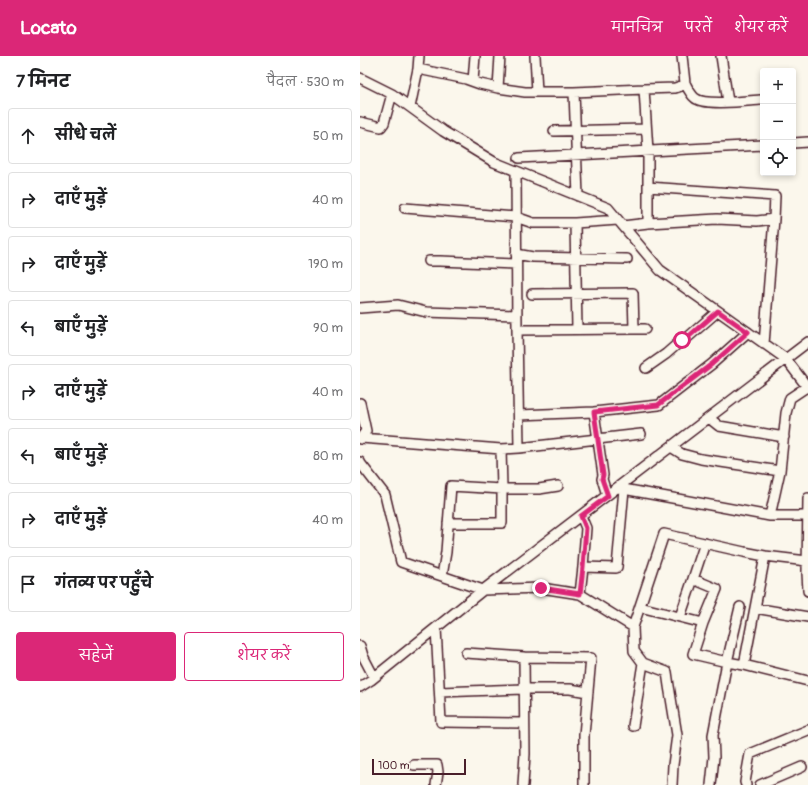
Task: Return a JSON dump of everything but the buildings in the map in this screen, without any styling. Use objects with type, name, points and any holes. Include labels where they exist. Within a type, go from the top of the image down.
[{"type":"street","points":[[410,107],[418,69],[419,56]]},
{"type":"street","points":[[473,81],[474,56]]},
{"type":"street","points":[[498,88],[500,56]]},
{"type":"street","points":[[535,56],[537,92]]},
{"type":"street","points":[[682,56],[685,82],[695,98],[703,102],[760,100]]},
{"type":"street","points":[[721,56],[728,102]]},
{"type":"street","points":[[418,69],[466,79],[516,92],[574,92],[675,88],[684,85],[685,82]]},
{"type":"street","points":[[360,78],[392,94],[443,131],[494,162],[608,208],[660,270],[786,359],[808,386],[790,398],[786,413],[780,471],[770,516]]},
{"type":"street","points":[[644,89],[648,151],[648,223]]},
{"type":"street","points":[[574,92],[578,196]]},
{"type":"street","points":[[360,122],[381,127],[384,123],[392,94]]},
{"type":"street","points":[[554,131],[646,130]]},
{"type":"street","points":[[796,143],[808,142]]},
{"type":"street","points":[[519,158],[760,145]]},
{"type":"street","points":[[516,171],[516,315],[519,448]]},
{"type":"street","points":[[648,188],[775,196],[764,344]]},
{"type":"street","points":[[405,208],[516,217],[533,223],[648,223],[717,219],[757,221],[774,219]]},
{"type":"street","points":[[576,223],[575,258],[577,329]]},
{"type":"street","points":[[516,254],[533,258],[627,259]]},
{"type":"street","points":[[429,261],[516,264]]},
{"type":"street","points":[[532,294],[633,293],[634,329]]},
{"type":"street","points":[[360,308],[398,305],[426,312],[516,315]]},
{"type":"street","points":[[646,368],[666,354],[682,340],[687,338],[718,311]]},
{"type":"street","points":[[517,330],[645,329]]},
{"type":"street","points":[[519,415],[594,412],[658,405],[712,364],[748,332]]},
{"type":"street","points":[[360,687],[483,590],[608,496],[621,488],[671,447],[808,342]]},
{"type":"street","points":[[360,403],[366,431],[360,439]]},
{"type":"street","points":[[594,412],[603,475],[602,479],[608,496]]},
{"type":"street","points":[[709,418],[719,426],[784,437]]},
{"type":"street","points":[[360,439],[519,448],[641,434]]},
{"type":"street","points":[[671,447],[682,454],[701,459],[780,471]]},
{"type":"street","points":[[448,523],[502,523],[501,448]]},
{"type":"street","points":[[361,465],[385,495],[401,562],[483,590],[541,588],[580,594],[633,627]]},
{"type":"street","points":[[442,576],[446,552],[451,486],[502,489],[539,489],[558,486]]},
{"type":"street","points":[[621,488],[770,516],[808,516]]},
{"type":"street","points":[[583,567],[617,567],[621,488]]},
{"type":"street","points":[[808,498],[808,591]]},
{"type":"street","points":[[580,594],[586,528],[581,516]]},
{"type":"street","points":[[672,785],[672,765],[677,735],[667,672],[643,663],[634,651],[633,627],[664,534],[766,556],[807,561]]},
{"type":"street","points":[[680,617],[705,543]]},
{"type":"street","points":[[744,664],[766,556]]},
{"type":"street","points":[[693,579],[717,589],[703,623],[693,654],[727,662],[744,664],[808,681]]},
{"type":"street","points":[[640,607],[703,623]]},
{"type":"street","points":[[711,785],[714,757],[713,735],[727,662],[740,607]]},
{"type":"street","points":[[755,608],[808,617]]},
{"type":"street","points":[[436,628],[441,722],[524,723]]},
{"type":"street","points":[[360,646],[363,656],[374,677]]},
{"type":"street","points":[[466,653],[524,657],[590,658],[584,735],[584,785]]},
{"type":"street","points":[[523,785],[525,754],[524,657]]},
{"type":"street","points":[[633,726],[643,663]]},
{"type":"street","points":[[440,692],[524,689],[570,689],[588,692]]},
{"type":"street","points":[[746,785],[745,782],[750,754],[808,730]]},
{"type":"street","points":[[414,765],[437,766],[438,772],[436,785]]},
{"type":"street","points":[[760,785],[802,767]]},
{"type":"route","points":[[541,588],[580,594],[586,528],[581,516],[608,496],[602,479],[603,475],[594,412],[658,405],[712,364],[748,332],[718,311],[687,338],[682,340]]}]
